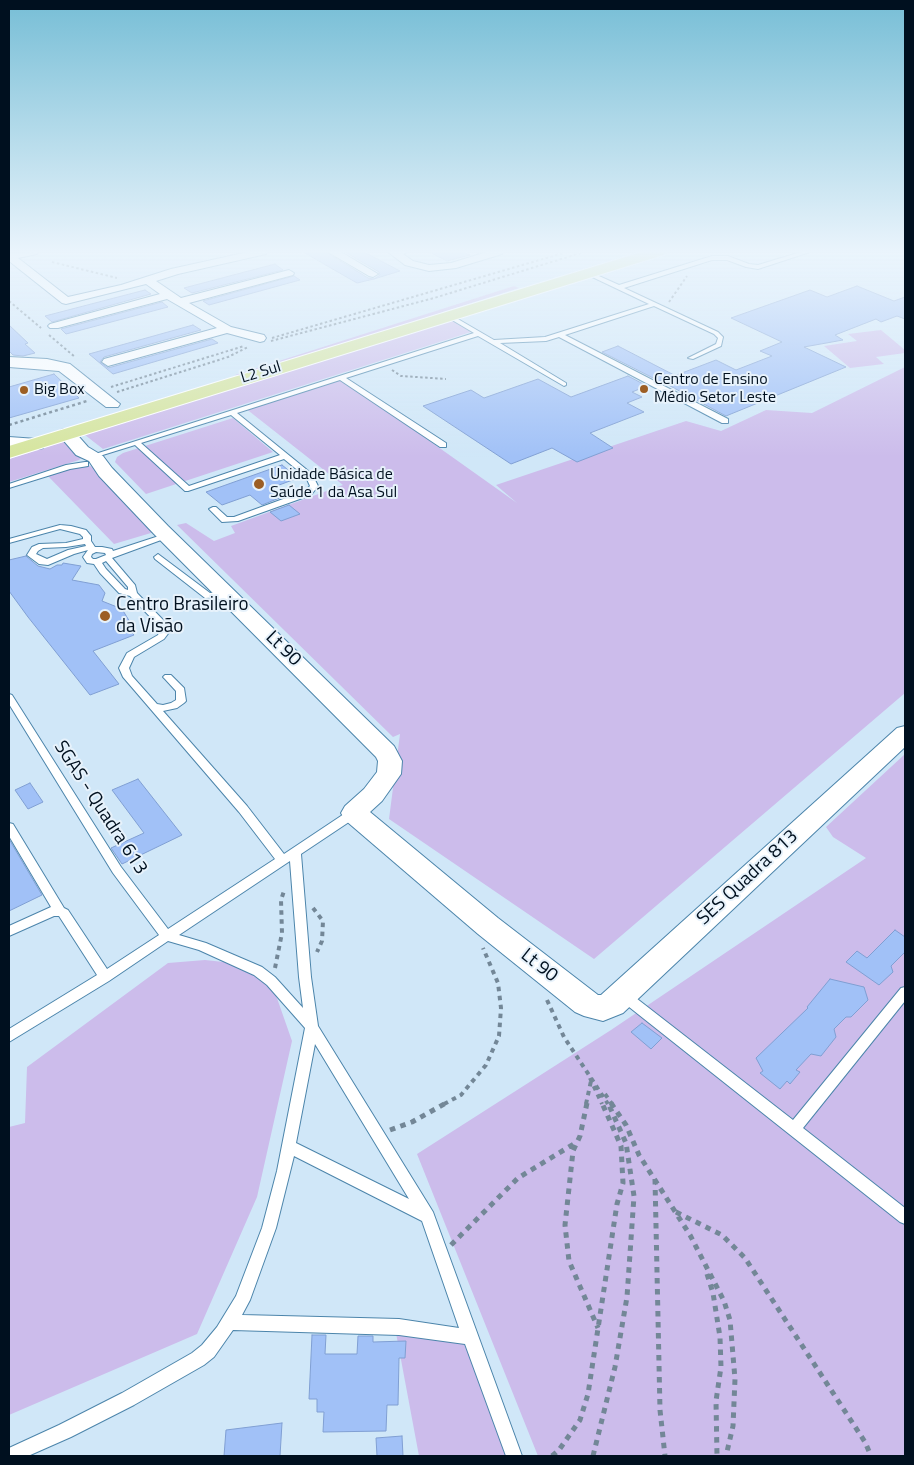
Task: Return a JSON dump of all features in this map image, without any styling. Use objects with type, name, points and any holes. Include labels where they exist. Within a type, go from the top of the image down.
[{"type":"main road","name":"L2 Sul","points":[[224,378],[398,320]]},
{"type":"main road","name":"L2 Sul","points":[[9,452],[67,434],[194,387],[433,320]]},
{"type":"main road","name":"L2 Sul","points":[[9,436],[109,392],[194,387]]},
{"type":"street","points":[[54,326],[75,320]]},
{"type":"street","points":[[210,320],[227,330],[260,342]]},
{"type":"street","points":[[108,362],[227,330]]},
{"type":"street","points":[[9,362],[37,363],[64,367],[109,392]]},
{"type":"street","points":[[9,371],[37,363]]},
{"type":"street","name":"Lt 90","points":[[67,434],[88,461],[165,533],[385,752],[390,761],[388,774],[374,794],[354,813],[485,935],[586,1003]]},
{"type":"street","points":[[9,442],[37,444]]},
{"type":"street","name":"SES Quadra 813","points":[[586,1003],[603,1008],[612,1004],[905,734]]},
{"type":"lane","points":[[456,320],[564,384]]},
{"type":"lane","points":[[492,342],[531,341],[561,335],[608,320]]},
{"type":"lane","points":[[689,320],[716,333],[721,338],[719,345],[691,358]]},
{"type":"lane","points":[[9,486],[88,461],[136,443],[478,334]]},
{"type":"lane","points":[[561,335],[725,421]]},
{"type":"lane","points":[[341,378],[443,445]]},
{"type":"lane","points":[[213,509],[225,520],[235,519],[308,493],[314,486],[313,482],[285,456],[232,412]]},
{"type":"lane","points":[[136,443],[188,489],[285,456]]},
{"type":"lane","points":[[9,541],[60,527],[71,528],[83,532],[87,536],[91,546],[87,558],[90,561],[97,562],[108,554],[165,533]]},
{"type":"lane","points":[[91,546],[48,562],[31,556],[35,550],[42,546],[91,546],[108,554],[132,587],[133,594]]},
{"type":"lane","points":[[158,558],[208,596],[227,594]]},
{"type":"lane","points":[[97,562],[122,592],[133,594],[164,626],[165,631],[161,637],[130,655],[124,668],[128,677],[243,809],[282,860]]},
{"type":"lane","points":[[152,706],[163,708],[174,706],[181,701],[181,690],[168,677]]},
{"type":"lane","name":"SGAS - Quadra 613","points":[[9,697],[117,870],[166,936]]},
{"type":"lane","name":"Lt 90","points":[[9,1036],[105,977],[354,813]]},
{"type":"lane","points":[[9,826],[60,910],[64,913],[105,977]]},
{"type":"lane","points":[[9,1456],[65,1431],[128,1399],[198,1359],[216,1342],[242,1300],[269,1228],[289,1146],[312,1027],[305,977],[295,852]]},
{"type":"lane","points":[[9,931],[53,911],[60,910]]},
{"type":"lane","points":[[166,936],[202,946],[258,971],[271,981],[312,1027],[428,1217],[440,1256],[514,1456]]},
{"type":"lane","points":[[794,1129],[905,992]]},
{"type":"lane","points":[[622,994],[905,1217]]},
{"type":"lane","points":[[289,1146],[428,1217]]},
{"type":"lane","points":[[229,1322],[399,1327],[471,1337]]},
{"type":"path","points":[[33,320],[75,357]]},
{"type":"path","points":[[9,425],[260,342],[341,320]]},
{"type":"path","points":[[298,332],[351,320]]},
{"type":"path","points":[[327,327],[331,330]]},
{"type":"path","points":[[109,392],[228,357],[260,342]]},
{"type":"path","points":[[271,981],[279,956],[281,900],[297,873]]},
{"type":"path","points":[[485,935],[484,947],[493,956]]},
{"type":"path","points":[[378,1135],[412,1122],[461,1095],[486,1064],[499,1036],[501,1008],[498,983],[485,935]]},
{"type":"path","points":[[543,994],[564,1037],[626,1125],[639,1155],[676,1212],[724,1301],[730,1320],[735,1379],[733,1426],[726,1456]]},
{"type":"path","points":[[580,1060],[603,1094],[626,1143],[634,1196],[627,1297],[615,1367],[593,1456]]},
{"type":"path","points":[[552,1456],[559,1450],[580,1420],[588,1394],[617,1204],[623,1183],[624,1161],[622,1146],[586,1069]]},
{"type":"path","points":[[591,1082],[578,1142],[573,1151],[565,1225],[569,1261],[598,1329]]},
{"type":"path","points":[[440,1256],[518,1178],[553,1155],[578,1142]]},
{"type":"path","points":[[655,1179],[660,1410],[665,1456]]},
{"type":"path","points":[[676,1212],[722,1235],[745,1258],[793,1328],[865,1442],[871,1456]]},
{"type":"path","points":[[704,1263],[713,1293],[720,1337],[720,1366],[716,1401],[717,1456]]},
{"type":"shaded area","points":[[406,320],[423,320],[237,376],[235,375]]},
{"type":"shaded area","points":[[451,320],[471,332],[103,449],[85,435]]},
{"type":"shaded area","points":[[881,330],[905,350],[905,353],[876,357],[884,364],[850,368],[824,346],[857,341],[848,334]]},
{"type":"shaded area","points":[[905,367],[905,693],[594,959],[389,819],[400,734],[393,737],[177,525],[186,523],[214,541],[235,533],[231,526],[343,485],[245,408],[341,378],[517,503],[496,485],[686,421],[721,431],[766,410],[812,413]]},
{"type":"shaded area","points":[[233,418],[273,452],[146,494],[115,462],[117,457],[123,453]]},
{"type":"shaded area","points":[[69,440],[82,457],[79,460],[9,482],[9,459]]},
{"type":"shaded area","points":[[85,464],[105,472],[161,530],[114,544],[46,474]]},
{"type":"shaded area","points":[[905,754],[905,1456],[538,1456],[417,1154],[611,1030],[866,858],[833,837],[826,827]]},
{"type":"shaded area","points":[[205,960],[242,964],[271,981],[292,1041],[257,1197],[197,1334],[9,1415],[9,1127],[25,1123],[27,1067],[168,963]]},
{"type":"shaded area","points":[[396,1333],[471,1337],[514,1456],[419,1456]]},
{"type":"building","points":[[93,320],[118,320],[66,334],[61,329]]},
{"type":"building","points":[[736,320],[872,320],[835,335],[843,340],[804,347],[846,367],[726,416],[661,381],[716,360],[736,370],[772,356],[760,351],[782,342]]},
{"type":"building","points":[[9,325],[28,343],[25,344],[35,353],[23,356],[13,355],[9,351]]},
{"type":"building","points":[[193,325],[201,330],[104,357],[100,362],[108,368],[212,339],[218,343],[113,374],[89,354]]},
{"type":"building","points":[[618,346],[674,375],[659,381],[602,352]]},
{"type":"building","points":[[54,374],[79,398],[9,418],[9,387]]},
{"type":"building","points":[[628,376],[647,386],[632,392],[642,397],[627,403],[644,412],[590,433],[613,448],[577,462],[552,448],[511,464],[423,406],[471,390],[484,398],[538,379],[571,397]]},
{"type":"building","name":"Unidade Básica de Saúde 1 da Asa Sul","points":[[282,465],[298,478],[271,488],[282,497],[262,505],[250,495],[222,505],[206,492]]},
{"type":"building","points":[[289,505],[300,514],[281,521],[270,512]]},
{"type":"building","name":"Centro Brasileiro da Visão","points":[[26,556],[38,566],[50,569],[63,563],[81,566],[72,580],[99,585],[105,593],[102,601],[122,609],[136,632],[132,633],[134,635],[93,651],[119,684],[90,695],[9,591],[9,560]]},
{"type":"building","points":[[138,779],[182,835],[122,864],[111,848],[144,833],[112,790]]},
{"type":"building","points":[[30,783],[43,802],[28,809],[15,790]]},
{"type":"building","points":[[9,839],[42,895],[9,911]]},
{"type":"building","points":[[895,930],[905,937],[905,952],[891,966],[893,972],[879,985],[846,962],[857,951],[867,958]]},
{"type":"building","points":[[830,979],[864,987],[868,1000],[851,1017],[846,1017],[834,1029],[836,1037],[821,1056],[811,1054],[796,1070],[800,1072],[790,1084],[787,1081],[780,1089],[760,1073],[763,1071],[756,1058],[808,1008]]},
{"type":"building","points":[[642,1023],[662,1038],[651,1049],[631,1032]]},
{"type":"building","points":[[312,1335],[326,1335],[325,1354],[357,1354],[358,1336],[373,1336],[373,1342],[406,1341],[405,1358],[399,1358],[398,1405],[387,1405],[386,1431],[323,1432],[324,1412],[317,1412],[317,1399],[309,1399]]},
{"type":"building","points":[[282,1423],[280,1456],[224,1456],[226,1430]]},
{"type":"building","points":[[402,1436],[403,1456],[377,1456],[376,1438]]},
{"type":"place","name":"Centro de Ensino Médio Setor Leste","points":[[644,389]]},
{"type":"place","name":"Big Box","points":[[24,390]]},
{"type":"place","name":"Unidade Básica de Saúde 1 da Asa Sul","points":[[259,484]]},
{"type":"place","name":"Centro Brasileiro da Visão","points":[[105,616]]}]
